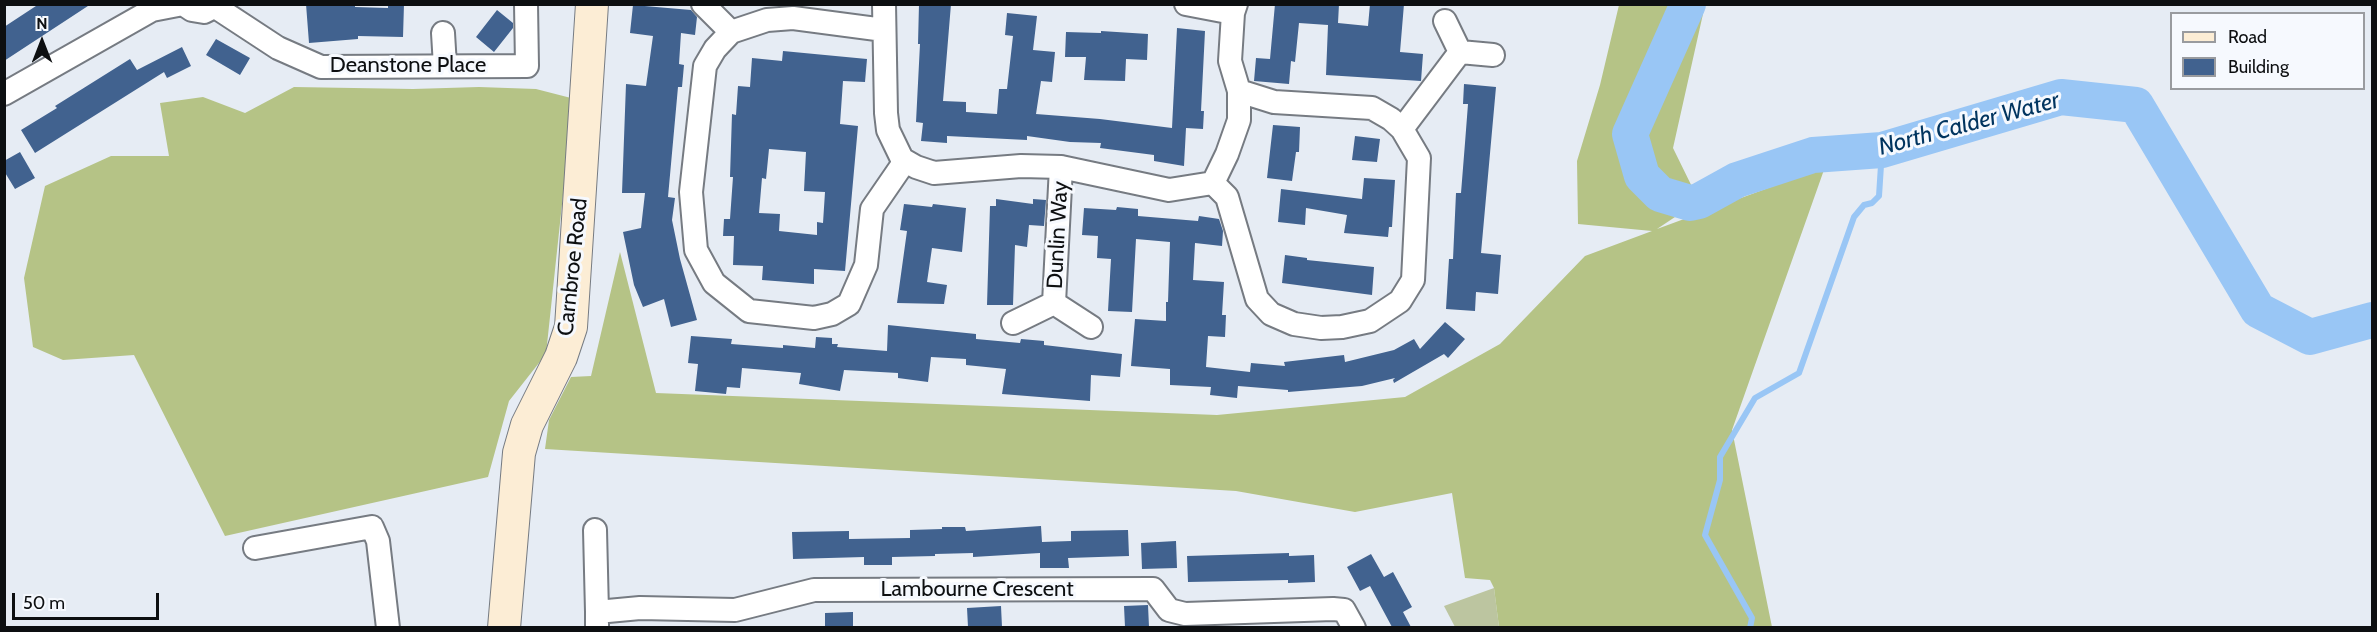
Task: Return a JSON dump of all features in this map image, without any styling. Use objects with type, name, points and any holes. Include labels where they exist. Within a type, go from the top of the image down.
[{"type":"street","points":[[4,94],[154,7],[183,4],[192,10],[204,12],[227,10]]},
{"type":"street","name":"Deanstone Place","points":[[227,10],[278,48],[321,67],[527,66],[526,4]]},
{"type":"street","name":"Carnbroe Road","points":[[504,627],[519,453],[527,424],[561,357],[571,327],[592,4]]},
{"type":"street","points":[[703,4],[731,32]]},
{"type":"street","points":[[884,4],[888,130],[902,159],[916,167],[934,173],[1022,166],[1061,167],[1169,190],[1213,183]]},
{"type":"street","points":[[1186,4],[1234,9],[1230,61],[1239,91],[1239,120],[1227,154],[1213,183]]},
{"type":"street","points":[[884,30],[793,18],[767,20],[731,32],[715,49],[705,66],[692,192],[696,250],[714,283],[749,311],[814,318],[832,314],[849,304],[866,265],[872,209],[905,160]]},
{"type":"street","points":[[1445,21],[1460,52]]},
{"type":"street","points":[[443,33],[445,66]]},
{"type":"street","points":[[1401,129],[1460,52]]},
{"type":"street","points":[[1460,52],[1493,55]]},
{"type":"street","points":[[1213,183],[1227,197],[1257,298],[1271,314],[1294,324],[1320,328],[1342,327],[1370,321],[1400,301],[1413,280],[1419,158],[1401,129],[1391,119],[1372,108],[1274,102],[1239,91]]},
{"type":"street","name":"Dunlin Way","points":[[1054,303],[1061,167]]},
{"type":"street","name":"Dunlin Way","points":[[1013,323],[1054,303]]},
{"type":"street","name":"Dunlin Way","points":[[1054,303],[1091,327]]},
{"type":"street","points":[[255,549],[372,527],[378,541],[388,627]]},
{"type":"street","points":[[595,530],[597,620]]},
{"type":"street","name":"Lambourne Crescent","points":[[597,620],[640,608],[735,610],[814,590],[1153,589],[1170,619],[1185,614],[1344,610],[1354,627]]},
{"type":"green space","points":[[1619,5],[1705,5],[1673,148],[1699,201],[1657,229],[1825,167],[1732,430],[1772,627],[1499,627],[1494,588],[1490,580],[1465,578],[1452,493],[1355,512],[1236,491],[545,449],[549,420],[571,377],[591,376],[620,252],[656,393],[1217,415],[1405,397],[1500,344],[1585,256],[1652,231],[1578,224],[1577,161],[1600,85]]},
{"type":"green space","points":[[294,87],[536,89],[571,98],[568,148],[546,354],[509,401],[488,477],[225,536],[134,355],[63,360],[33,347],[24,278],[45,186],[111,156],[169,156],[160,103],[203,97],[245,113]]},
{"type":"green space","points":[[1494,588],[1499,627],[1455,627],[1444,606]]},
{"type":"building","points":[[39,4],[91,4],[4,61],[4,27]]},
{"type":"building","points":[[306,4],[355,4],[355,7],[388,8],[388,4],[404,4],[403,37],[358,36],[358,39],[309,43]]},
{"type":"building","points":[[919,4],[951,4],[943,101],[966,102],[966,112],[997,114],[999,89],[1007,89],[1013,36],[1005,35],[1007,13],[1037,16],[1033,50],[1055,52],[1052,82],[1041,81],[1036,114],[1172,128],[1177,28],[1205,31],[1201,111],[1204,111],[1203,129],[1186,128],[1184,166],[1154,161],[1154,155],[1100,148],[1101,143],[1070,142],[1027,136],[1027,140],[947,136],[947,143],[921,141],[923,123],[916,122],[920,44],[918,44]]},
{"type":"building","points":[[1275,4],[1339,4],[1338,23],[1368,26],[1370,4],[1404,4],[1400,52],[1423,54],[1421,81],[1326,75],[1328,25],[1299,23],[1295,62],[1291,61],[1289,84],[1254,81],[1256,58],[1270,59]]},
{"type":"building","points":[[633,5],[691,10],[697,17],[695,35],[681,33],[679,64],[684,65],[682,87],[678,87],[668,197],[675,198],[672,220],[697,320],[671,327],[664,299],[643,307],[634,285],[623,232],[641,228],[645,193],[622,193],[626,84],[646,86],[653,36],[630,33]]},
{"type":"building","points":[[497,10],[513,23],[513,28],[494,52],[476,37]]},
{"type":"building","points":[[1101,31],[1148,34],[1147,60],[1126,59],[1125,81],[1084,80],[1086,57],[1065,57],[1066,32],[1101,33]]},
{"type":"building","points":[[216,39],[250,58],[240,75],[206,55]]},
{"type":"building","points":[[182,47],[191,66],[167,78],[164,72],[35,153],[21,130],[130,59],[137,70]]},
{"type":"building","points":[[783,51],[867,59],[865,82],[843,81],[840,124],[858,126],[845,271],[814,269],[814,284],[762,280],[763,266],[733,265],[734,236],[723,236],[724,219],[730,219],[733,177],[730,177],[732,114],[736,115],[738,86],[750,87],[752,58],[782,61]],"holes":[[[769,149],[806,152],[804,191],[825,192],[823,223],[817,222],[817,235],[779,231],[780,214],[759,213],[762,178],[766,179]]]},
{"type":"building","points":[[1464,84],[1496,87],[1481,253],[1501,255],[1498,294],[1476,292],[1475,311],[1446,309],[1449,259],[1453,259],[1456,193],[1461,193],[1468,104],[1463,104]]},
{"type":"building","points":[[1273,125],[1300,127],[1299,152],[1296,152],[1292,181],[1267,178]]},
{"type":"building","points":[[1355,136],[1380,139],[1377,162],[1352,160]]},
{"type":"building","points":[[20,152],[35,178],[15,189],[4,171],[4,161]]},
{"type":"building","points":[[1364,178],[1395,180],[1392,227],[1389,227],[1388,237],[1344,233],[1347,215],[1306,208],[1305,225],[1278,222],[1281,189],[1362,199]]},
{"type":"building","points":[[996,199],[1033,204],[1033,199],[1046,200],[1044,226],[1029,225],[1027,247],[1015,245],[1013,305],[987,305],[990,206],[996,206]]},
{"type":"building","points":[[904,204],[932,207],[933,204],[966,208],[962,252],[932,248],[927,282],[947,285],[944,304],[897,303],[907,231],[900,230]]},
{"type":"building","points":[[1117,207],[1138,209],[1138,216],[1198,221],[1199,216],[1219,219],[1223,231],[1222,246],[1195,243],[1193,280],[1224,282],[1222,315],[1226,315],[1225,337],[1208,336],[1206,367],[1250,372],[1251,363],[1285,366],[1284,362],[1344,355],[1345,362],[1394,350],[1414,339],[1420,349],[1445,322],[1465,339],[1448,358],[1444,354],[1394,383],[1395,378],[1362,386],[1288,392],[1288,390],[1238,386],[1237,398],[1210,395],[1211,387],[1170,385],[1170,369],[1131,366],[1135,319],[1166,321],[1170,242],[1136,239],[1132,312],[1108,311],[1111,259],[1097,258],[1098,236],[1082,235],[1084,208],[1116,210]]},
{"type":"building","points":[[1285,255],[1307,258],[1307,260],[1374,267],[1372,295],[1282,283]]},
{"type":"building","points":[[888,325],[976,334],[976,339],[1020,343],[1021,339],[1044,341],[1044,345],[1122,354],[1120,377],[1091,375],[1090,401],[1002,394],[1006,369],[966,365],[966,359],[931,357],[928,382],[898,378],[898,373],[844,370],[840,391],[799,384],[801,373],[742,368],[740,388],[727,387],[726,394],[695,391],[698,364],[688,363],[691,336],[732,339],[731,344],[783,348],[783,345],[815,348],[816,337],[832,338],[832,344],[838,344],[837,347],[887,351]]},
{"type":"building","points":[[1041,526],[1042,542],[1071,541],[1071,531],[1128,530],[1129,556],[1068,558],[1069,568],[1040,568],[1040,553],[973,557],[973,553],[892,557],[892,565],[864,565],[864,557],[793,559],[792,532],[849,531],[849,539],[910,538],[910,530],[942,529],[942,527],[965,527],[966,531]]},
{"type":"building","points":[[1176,541],[1177,568],[1142,569],[1141,543]]},
{"type":"building","points":[[1289,553],[1289,556],[1314,555],[1315,582],[1288,583],[1288,580],[1188,582],[1187,556]]},
{"type":"building","points":[[1371,554],[1384,577],[1393,572],[1412,607],[1403,612],[1411,627],[1392,627],[1370,586],[1360,591],[1347,567]]},
{"type":"building","points":[[1148,605],[1149,627],[1125,627],[1124,606]]},
{"type":"building","points":[[1001,606],[1002,627],[968,627],[967,608]]},
{"type":"building","points":[[853,612],[853,627],[825,627],[825,613]]},
{"type":"waterway","name":"North Calder Water","points":[[1688,4],[1630,134],[1642,176],[1660,194],[1690,203],[1699,201],[1737,180],[1813,155],[1882,150],[2061,97],[2136,105],[2258,310],[2310,337],[2372,320]]},
{"type":"waterway","points":[[1750,628],[1752,618],[1705,535],[1720,480],[1720,457],[1755,398],[1799,373],[1854,217],[1864,205],[1872,203],[1879,196],[1882,150]]}]
